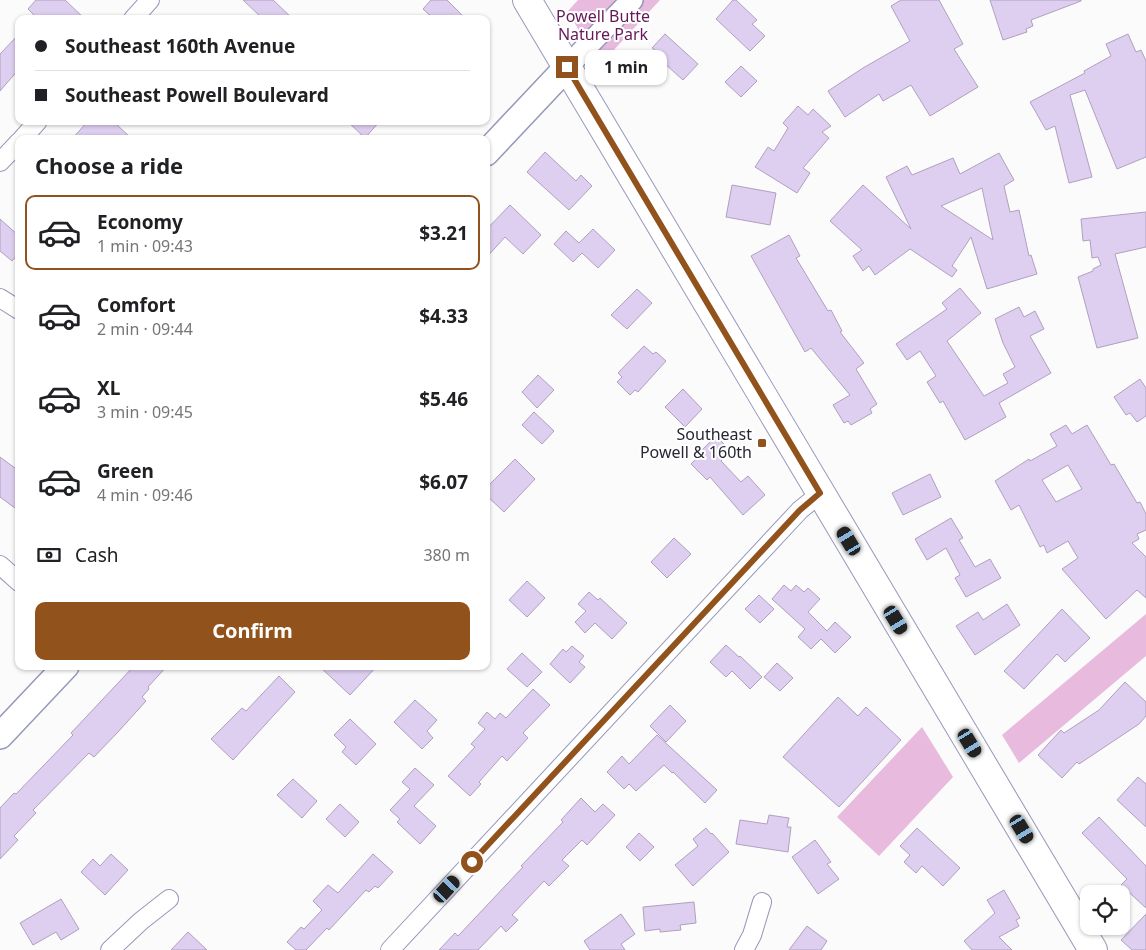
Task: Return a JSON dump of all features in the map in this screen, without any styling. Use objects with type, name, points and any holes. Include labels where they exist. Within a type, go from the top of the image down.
[{"type":"main road","points":[[528,0],[1093,950]]},
{"type":"main road","points":[[490,149],[567,67]]},
{"type":"main road","points":[[0,736],[62,670]]},
{"type":"street","points":[[137,15],[150,0]]},
{"type":"street","points":[[567,67],[632,0]]},
{"type":"street","points":[[26,135],[34,125]]},
{"type":"street","points":[[0,162],[15,146]]},
{"type":"street","points":[[0,298],[15,307]]},
{"type":"street","points":[[390,950],[800,510],[820,493]]},
{"type":"street","points":[[0,565],[15,578]]},
{"type":"street","points":[[110,950],[141,921],[169,899]]},
{"type":"street","points":[[744,950],[752,935],[762,902]]},
{"type":"green space","name":"Powell Butte Nature Park","points":[[578,0],[660,0],[599,66],[568,11]]},
{"type":"green space","points":[[1146,614],[1146,656],[1019,763],[1002,735]]},
{"type":"green space","points":[[922,727],[953,777],[879,856],[837,817]]},
{"type":"building","points":[[36,0],[65,0],[81,15],[34,15],[28,9]]},
{"type":"building","points":[[243,0],[273,0],[289,15],[259,15]]},
{"type":"building","points":[[431,0],[447,0],[462,15],[430,15],[423,9]]},
{"type":"building","points":[[733,0],[736,0],[757,20],[752,24],[765,36],[750,51],[716,19]]},
{"type":"building","points":[[901,0],[939,0],[963,44],[954,49],[978,87],[930,116],[911,85],[883,101],[879,94],[845,117],[828,91],[910,41],[891,6]]},
{"type":"building","points":[[990,0],[1081,1],[1031,20],[1033,26],[1026,29],[1027,32],[1003,40]]},
{"type":"building","points":[[665,34],[698,64],[683,80],[664,63],[658,70],[646,59],[655,50],[652,48]]},
{"type":"building","points":[[1128,34],[1136,52],[1141,50],[1146,61],[1146,157],[1117,169],[1085,90],[1070,95],[1092,177],[1069,183],[1055,126],[1046,130],[1030,102],[1085,73],[1084,71],[1111,56],[1106,44]]},
{"type":"building","points":[[15,38],[15,74],[0,91],[0,54]]},
{"type":"building","points":[[741,66],[757,81],[741,97],[725,82]]},
{"type":"building","points":[[798,106],[808,115],[813,109],[831,126],[822,132],[829,138],[803,168],[810,173],[797,193],[755,167],[768,147],[774,151],[788,128],[783,123]]},
{"type":"building","points":[[84,125],[117,125],[128,135],[76,135]]},
{"type":"building","points":[[351,125],[376,125],[368,135],[362,135]]},
{"type":"building","points":[[545,152],[576,181],[581,175],[592,186],[569,210],[527,172]]},
{"type":"building","points":[[999,153],[1014,180],[1004,186],[1010,212],[1019,210],[1029,256],[1031,255],[1037,274],[987,289],[971,237],[952,266],[957,270],[952,277],[910,249],[875,275],[869,266],[863,271],[853,256],[862,250],[830,221],[863,185],[911,229],[886,177],[907,166],[912,175],[953,158],[960,174]],"holes":[[[982,188],[993,240],[941,206]]]},
{"type":"building","points":[[732,185],[776,193],[770,225],[726,217]]},
{"type":"building","points":[[510,205],[541,235],[523,254],[505,237],[490,254],[490,226]]},
{"type":"building","points":[[1146,212],[1146,247],[1115,254],[1138,338],[1097,348],[1078,277],[1093,271],[1093,269],[1101,265],[1098,257],[1092,258],[1090,240],[1083,241],[1081,219]]},
{"type":"building","points":[[0,219],[15,232],[15,258],[12,261],[0,251]]},
{"type":"building","points":[[593,229],[615,250],[598,268],[582,253],[573,262],[554,244],[566,231],[579,243]]},
{"type":"building","points":[[789,235],[800,256],[796,258],[828,311],[831,310],[842,331],[840,332],[864,363],[856,369],[877,404],[870,409],[872,413],[851,425],[848,421],[844,423],[833,405],[850,395],[811,348],[805,352],[751,256]]},
{"type":"building","points":[[960,288],[981,313],[947,341],[984,396],[1008,383],[1003,374],[1015,367],[1003,343],[995,319],[1019,307],[1024,317],[1035,311],[1044,329],[1030,336],[1051,373],[999,403],[1006,417],[965,440],[943,401],[940,403],[927,382],[936,376],[920,351],[907,360],[896,344],[947,309],[942,303]]},
{"type":"building","points":[[637,289],[652,303],[627,329],[611,315]]},
{"type":"building","points":[[644,346],[653,354],[656,352],[666,361],[638,392],[635,390],[630,395],[617,382],[622,377],[618,373]]},
{"type":"building","points":[[538,375],[554,390],[537,408],[522,392]]},
{"type":"building","points":[[1140,379],[1146,388],[1146,416],[1137,422],[1130,413],[1126,415],[1114,397]]},
{"type":"building","points":[[683,389],[702,409],[685,427],[665,407]]},
{"type":"building","points":[[534,412],[554,431],[542,444],[522,425]]},
{"type":"building","points":[[1066,425],[1072,434],[1087,425],[1111,465],[1114,464],[1137,503],[1140,502],[1146,514],[1146,530],[1137,534],[1139,539],[1132,543],[1146,557],[1146,598],[1137,590],[1106,619],[1062,569],[1078,558],[1068,541],[1047,553],[1044,545],[1040,547],[1019,505],[1011,510],[995,481],[1029,459],[1030,461],[1057,446],[1050,434]],"holes":[[[1068,465],[1082,489],[1056,502],[1042,480]]]},
{"type":"building","points":[[716,436],[731,451],[721,461],[741,482],[748,476],[765,495],[743,515],[710,477],[707,480],[691,464],[697,458],[696,456]]},
{"type":"building","points":[[0,457],[15,468],[15,508],[0,497]]},
{"type":"building","points":[[515,459],[535,479],[504,512],[490,499],[490,484]]},
{"type":"building","points":[[930,474],[941,497],[903,515],[892,493]]},
{"type":"building","points":[[951,518],[963,538],[959,540],[975,567],[990,559],[1001,578],[966,597],[955,578],[960,575],[946,548],[927,560],[915,539]]},
{"type":"building","points":[[674,538],[691,554],[667,578],[651,562]]},
{"type":"building","points":[[527,581],[545,598],[527,617],[509,600]]},
{"type":"building","points":[[784,585],[791,591],[796,585],[804,592],[808,588],[820,599],[808,612],[827,631],[835,622],[851,637],[835,653],[821,639],[811,649],[798,637],[805,629],[772,599]]},
{"type":"building","points":[[589,592],[598,600],[600,598],[627,623],[612,639],[595,623],[585,633],[575,622],[586,611],[578,604]]},
{"type":"building","points":[[759,595],[774,609],[760,623],[745,609]]},
{"type":"building","points":[[1007,604],[1020,625],[975,655],[956,626],[978,612],[983,620]]},
{"type":"building","points":[[1062,609],[1090,638],[1065,662],[1057,654],[1024,689],[1004,671]]},
{"type":"building","points":[[726,645],[762,677],[750,689],[732,671],[726,677],[710,662]]},
{"type":"building","points":[[572,646],[584,656],[579,662],[585,667],[570,683],[550,664],[563,649],[566,652]]},
{"type":"building","points":[[522,653],[542,672],[527,687],[507,669]]},
{"type":"building","points":[[777,663],[793,678],[780,691],[764,677]]},
{"type":"building","points":[[130,670],[163,670],[148,687],[149,689],[142,697],[146,701],[94,757],[89,753],[33,810],[36,813],[14,836],[18,840],[0,859],[0,808],[73,735],[71,733]]},
{"type":"building","points":[[323,670],[373,670],[350,695]]},
{"type":"building","points":[[279,676],[295,692],[233,760],[211,739],[242,708],[246,711]]},
{"type":"building","points":[[1125,682],[1146,702],[1146,716],[1139,724],[1079,764],[1077,762],[1062,778],[1038,755],[1061,730],[1064,733],[1099,710]]},
{"type":"building","points":[[533,689],[550,705],[523,733],[528,738],[507,761],[502,756],[479,782],[481,784],[470,796],[448,776],[475,747],[471,744],[485,729],[478,723],[487,712],[495,719],[500,713],[506,718]]},
{"type":"building","points":[[838,697],[858,716],[866,707],[901,740],[839,807],[783,757]]},
{"type":"building","points":[[415,700],[437,720],[427,731],[433,738],[422,749],[394,722]]},
{"type":"building","points":[[670,705],[686,721],[666,742],[650,726]]},
{"type":"building","points":[[350,719],[376,744],[356,765],[342,752],[346,747],[334,735]]},
{"type":"building","points":[[657,735],[717,790],[705,803],[664,765],[636,791],[629,784],[624,789],[607,772],[622,756],[629,764]]},
{"type":"building","points":[[415,768],[434,785],[414,806],[436,826],[420,844],[397,822],[400,819],[390,810],[410,789],[402,782]]},
{"type":"building","points":[[1138,777],[1146,784],[1146,827],[1117,800]]},
{"type":"building","points":[[293,779],[317,801],[302,818],[277,795]]},
{"type":"building","points":[[581,798],[595,812],[603,804],[615,815],[587,845],[582,840],[562,860],[569,866],[549,886],[544,881],[512,915],[518,920],[506,932],[501,926],[478,950],[439,950],[455,933],[458,936],[523,867],[521,866],[563,822],[561,820]]},
{"type":"building","points":[[340,804],[359,822],[345,837],[326,819]]},
{"type":"building","points":[[769,815],[789,818],[787,827],[791,827],[788,852],[736,844],[740,820],[767,824]]},
{"type":"building","points":[[1099,817],[1146,866],[1146,908],[1130,893],[1130,885],[1121,885],[1127,879],[1082,833]]},
{"type":"building","points":[[706,828],[729,852],[693,886],[675,865],[698,846],[693,839]]},
{"type":"building","points":[[917,828],[960,868],[943,886],[922,866],[916,873],[904,862],[910,855],[900,846]]},
{"type":"building","points":[[639,833],[654,847],[640,861],[626,847]]},
{"type":"building","points":[[815,840],[831,862],[827,864],[839,879],[818,894],[792,857]]},
{"type":"building","points":[[111,854],[128,870],[105,895],[81,872],[93,859],[100,866]]},
{"type":"building","points":[[373,854],[393,872],[378,888],[375,886],[369,892],[366,890],[329,930],[327,928],[306,950],[296,950],[287,942],[301,927],[304,929],[322,910],[313,901],[328,885],[338,893]]},
{"type":"building","points":[[1004,890],[1020,918],[1016,920],[1019,926],[999,937],[1012,950],[972,950],[964,941],[995,913],[987,900]]},
{"type":"building","points":[[61,899],[79,929],[61,940],[56,932],[33,945],[20,923]]},
{"type":"building","points":[[694,902],[696,923],[680,925],[681,930],[660,932],[660,929],[645,931],[643,907]]},
{"type":"building","points":[[621,914],[635,934],[621,944],[625,950],[590,950],[584,941]]},
{"type":"building","points":[[1146,914],[1146,950],[1132,950],[1121,940],[1126,935],[1130,935],[1130,931]]},
{"type":"building","points":[[807,926],[827,941],[821,950],[789,950]]},
{"type":"building","points":[[188,932],[207,950],[171,950]]},
{"type":"place","name":"Southeast Powell & 160th","points":[[762,443]]},
{"type":"route","points":[[472,862],[800,510],[820,493],[567,67]]}]
